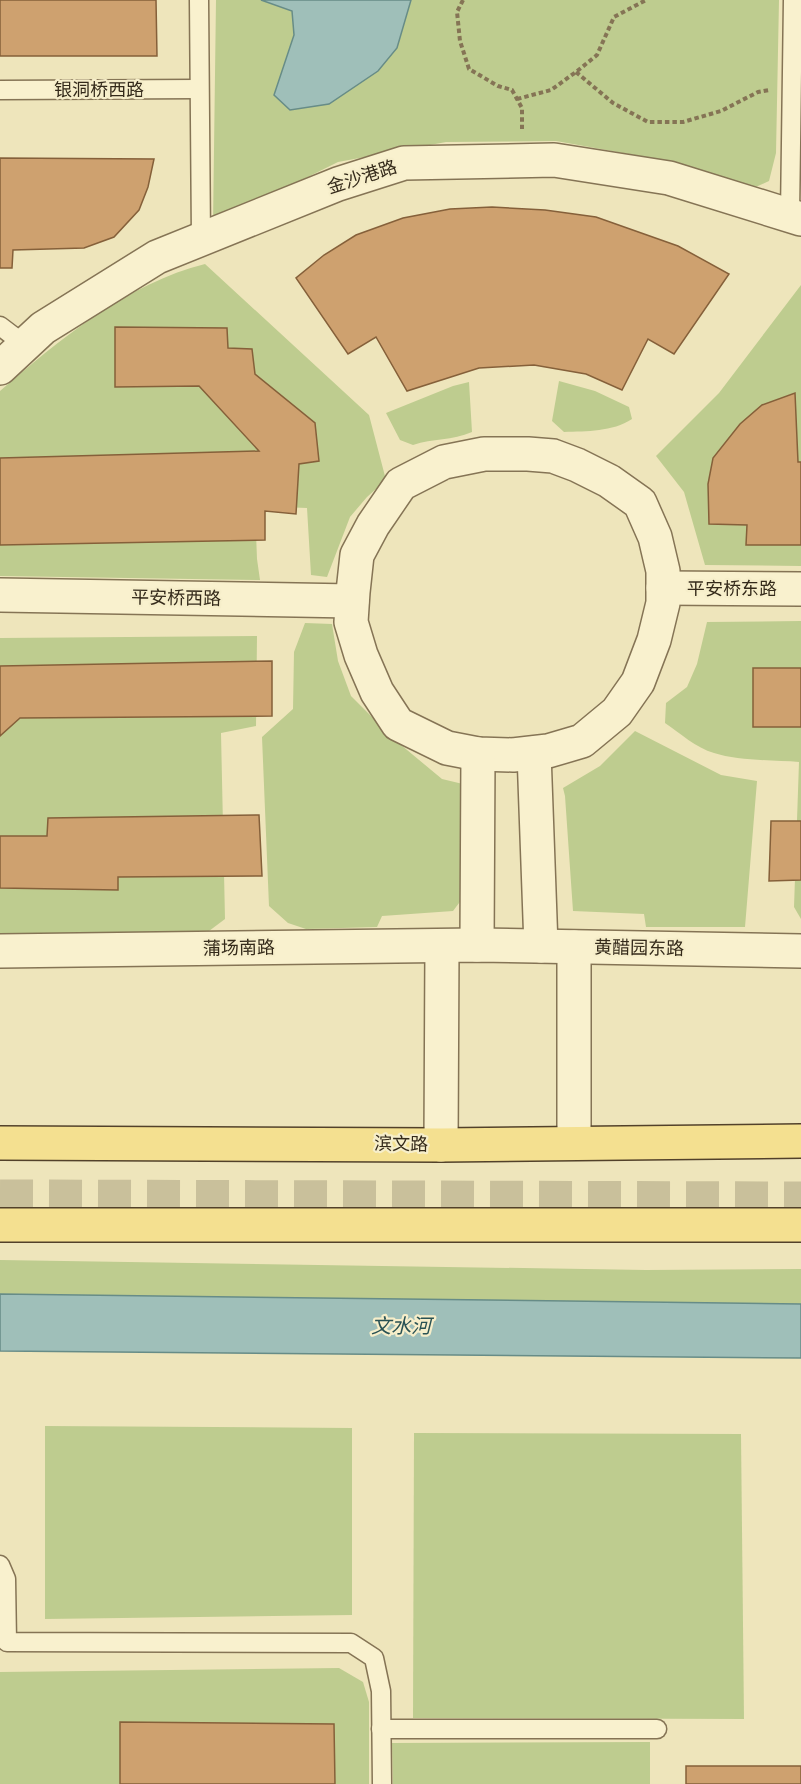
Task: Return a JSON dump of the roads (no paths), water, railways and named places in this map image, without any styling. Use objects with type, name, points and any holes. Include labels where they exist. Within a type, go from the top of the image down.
[{"type":"main road","name":"滨文路","points":[[0,1143],[441,1145],[801,1142]]},
{"type":"main road","points":[[0,1225],[801,1225]]},
{"type":"street","name":"金沙港路","points":[[0,368],[13,335],[43,328],[157,257],[338,184],[404,164],[554,160],[669,178],[796,217]]},
{"type":"street","points":[[484,454],[553,456],[609,481],[640,503],[655,537],[663,571],[661,612],[642,671],[638,682],[617,712],[582,741],[534,753],[478,754],[447,748],[398,724],[377,692],[361,655],[351,622],[352,601],[357,555],[373,525],[401,484],[444,462],[484,454]]},
{"type":"street","name":"平安桥东路","points":[[663,588],[801,589]]},
{"type":"street","name":"平安桥西路","points":[[0,595],[352,601]]},
{"type":"street","points":[[534,753],[541,946]]},
{"type":"street","points":[[477,945],[478,754]]},
{"type":"street","points":[[441,1145],[442,945]]},
{"type":"street","name":"黄醋园东路","points":[[477,945],[801,951]]},
{"type":"street","name":"蒲场南路","points":[[0,951],[477,945]]},
{"type":"street","points":[[574,947],[574,1143]]},
{"type":"lane","points":[[199,0],[201,239]]},
{"type":"lane","points":[[793,0],[792,84],[796,217]]},
{"type":"lane","name":"银洞桥西路","points":[[0,90],[198,89]]},
{"type":"lane","points":[[0,1565],[6,1579],[7,1642],[351,1643],[374,1658],[381,1691],[382,1784]]},
{"type":"lane","points":[[381,1730],[657,1730]]},
{"type":"water","points":[[261,0],[411,0],[397,48],[378,71],[329,104],[290,110],[274,95],[294,35],[292,11]]},
{"type":"water","name":"文水河","points":[[0,1294],[801,1304],[801,1358],[0,1351]]},
{"type":"tunnel","points":[[0,1196],[801,1198]]}]
